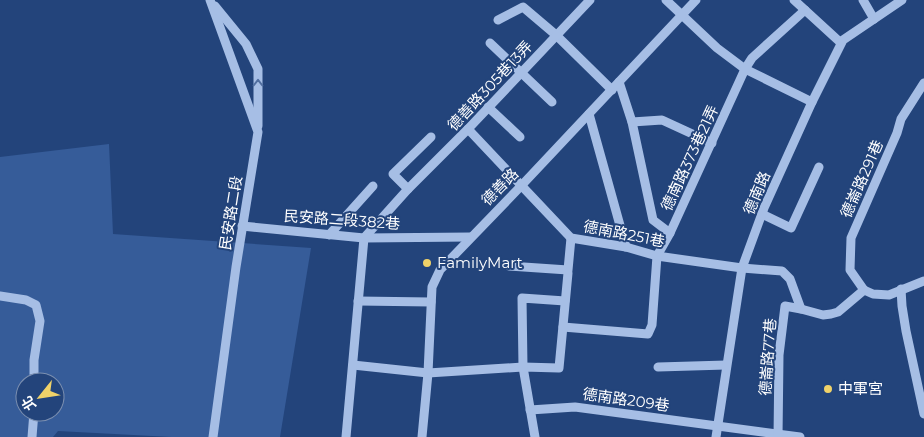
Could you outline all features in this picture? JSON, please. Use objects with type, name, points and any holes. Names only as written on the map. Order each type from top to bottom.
[{"type":"street","points":[[210,0],[246,44],[258,70],[258,132]]},
{"type":"street","name":"民安路二段","points":[[210,0],[258,132],[242,226],[214,437]]},
{"type":"street","name":"德善路305巷13弄","points":[[364,238],[408,189],[468,129],[590,0]]},
{"type":"street","points":[[666,0],[717,48],[745,69],[812,102]]},
{"type":"street","name":"德善路","points":[[422,437],[428,372],[432,287],[440,270],[696,0]]},
{"type":"street","points":[[794,0],[841,43]]},
{"type":"street","points":[[862,0],[874,19]]},
{"type":"street","name":"德南路","points":[[716,437],[742,268],[762,214],[812,102],[841,43],[902,0]]},
{"type":"street","points":[[498,20],[523,7],[612,90]]},
{"type":"street","name":"德南路373巷21弄","points":[[657,256],[670,233],[745,69],[752,58],[805,10]]},
{"type":"street","points":[[490,43],[552,102]]},
{"type":"street","points":[[619,82],[632,122],[653,220],[670,233]]},
{"type":"street","name":"德崙路291巷","points":[[864,290],[850,270],[851,238],[897,133],[901,119],[924,83]]},
{"type":"street","points":[[488,107],[520,137]]},
{"type":"street","points":[[589,114],[626,247]]},
{"type":"street","points":[[632,122],[662,120],[712,143]]},
{"type":"street","name":"德南路251巷","points":[[468,129],[572,238],[626,247],[657,256],[742,268],[782,271],[790,279],[802,308]]},
{"type":"street","points":[[408,189],[393,174],[431,137]]},
{"type":"street","points":[[762,214],[791,228],[819,167]]},
{"type":"street","points":[[330,235],[373,186]]},
{"type":"street","name":"民安路二段382巷","points":[[242,226],[364,238],[470,237]]},
{"type":"street","points":[[346,437],[364,238]]},
{"type":"street","points":[[509,266],[568,270],[572,238]]},
{"type":"street","points":[[563,327],[648,334],[652,325],[657,256]]},
{"type":"street","points":[[353,365],[428,372],[523,367],[559,368],[568,273]]},
{"type":"street","points":[[802,308],[823,315],[832,314],[838,312],[864,290],[873,294],[889,295],[924,281]]},
{"type":"street","points":[[901,289],[906,331],[924,414]]},
{"type":"street","points":[[0,296],[26,300],[36,306],[40,320],[34,372]]},
{"type":"street","points":[[535,437],[523,367],[522,298],[565,301]]},
{"type":"street","points":[[358,301],[431,302]]},
{"type":"street","name":"德崙路77巷","points":[[778,436],[779,355],[785,306],[802,308]]},
{"type":"street","points":[[658,367],[726,365]]},
{"type":"street","name":"德南路209巷","points":[[530,410],[576,407],[778,436],[800,437]]},
{"type":"street","points":[[32,437],[33,422]]},
{"type":"shaded area","points":[[109,144],[113,234],[311,248],[280,437],[171,437],[58,431],[53,437],[0,437],[0,157]]},
{"type":"place","name":"FamilyMart","points":[[427,263]]},
{"type":"place","name":"中軍宮","points":[[828,389]]}]
